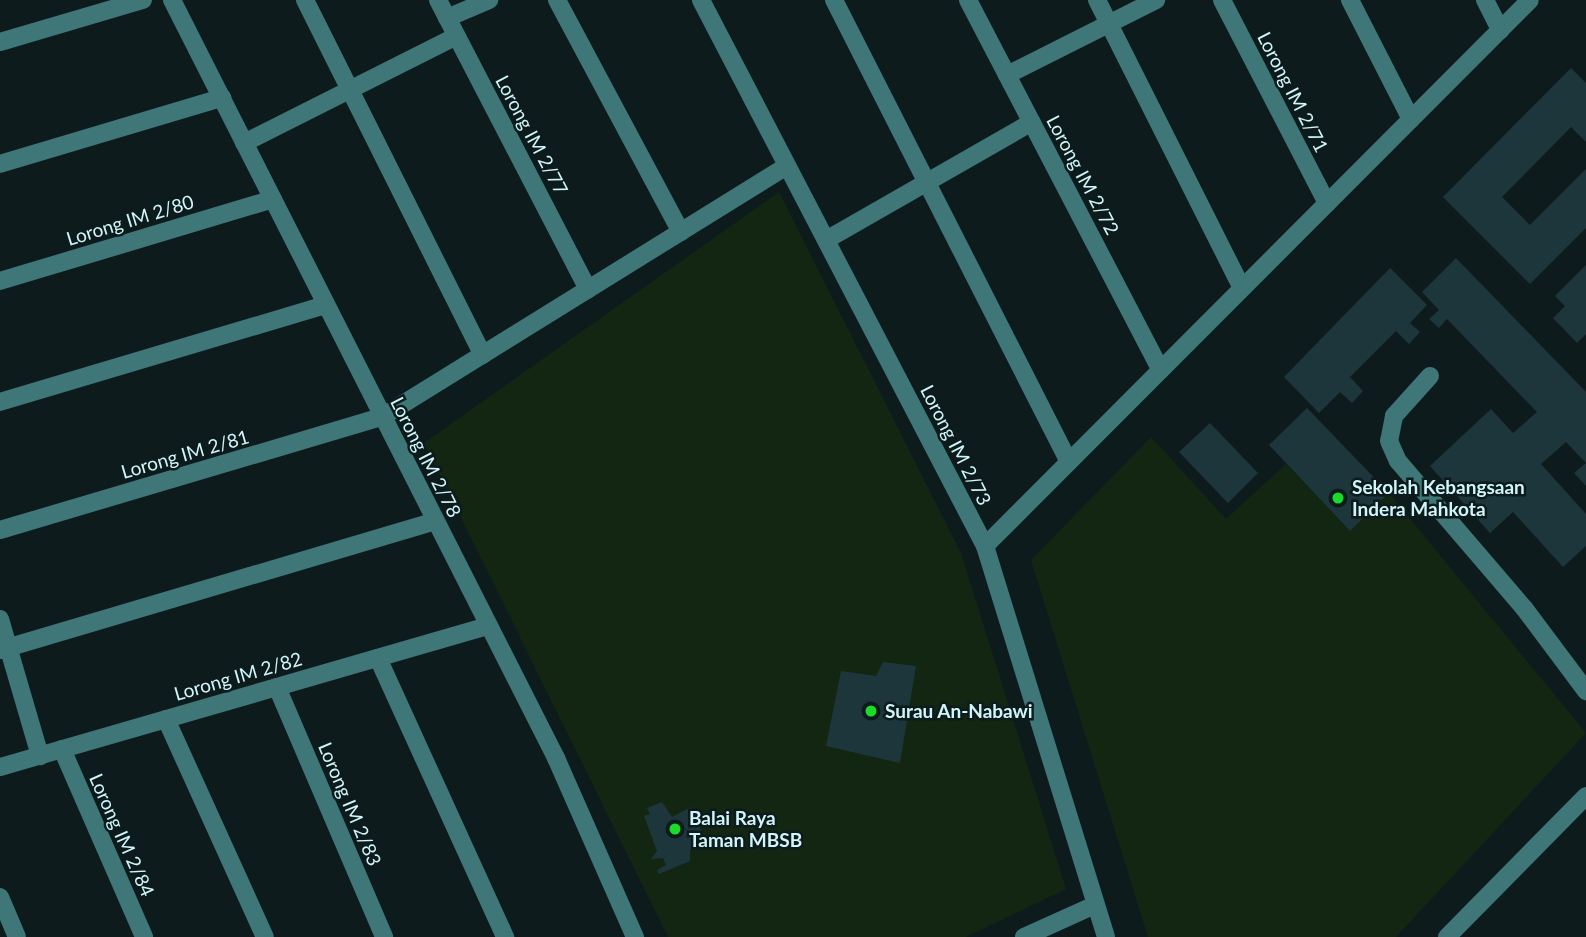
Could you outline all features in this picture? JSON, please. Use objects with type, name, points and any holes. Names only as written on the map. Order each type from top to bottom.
[{"type":"street","points":[[0,42],[142,0]]},
{"type":"street","name":"Lorong IM 2/78","points":[[172,0],[556,758],[628,935]]},
{"type":"street","points":[[305,0],[483,355]]},
{"type":"street","name":"Lorong IM 2/77","points":[[438,0],[588,289]]},
{"type":"street","points":[[447,18],[489,0]]},
{"type":"street","points":[[556,0],[681,232]]},
{"type":"street","name":"Lorong IM 2/73","points":[[701,0],[985,546],[1105,937]]},
{"type":"street","points":[[834,0],[1069,462]]},
{"type":"street","name":"Lorong IM 2/72","points":[[968,0],[1161,370]]},
{"type":"street","points":[[1097,0],[1242,288]]},
{"type":"street","points":[[1007,75],[1156,0]]},
{"type":"street","name":"Lorong IM 2/71","points":[[1222,0],[1327,203]]},
{"type":"street","points":[[1350,0],[1411,119]]},
{"type":"street","points":[[1485,0],[1500,30]]},
{"type":"street","points":[[985,546],[1530,0]]},
{"type":"street","points":[[244,143],[457,36]]},
{"type":"street","points":[[0,164],[222,99]]},
{"type":"street","points":[[825,240],[1032,122]]},
{"type":"street","name":"Lorong IM 2/81","points":[[0,530],[382,417],[787,166]]},
{"type":"street","name":"Lorong IM 2/80","points":[[0,281],[273,199]]},
{"type":"street","points":[[0,402],[326,305]]},
{"type":"street","points":[[1430,376],[1394,416],[1389,441],[1398,460],[1524,608],[1586,691]]},
{"type":"street","points":[[4,649],[435,521]]},
{"type":"street","points":[[0,619],[4,649],[40,756]]},
{"type":"street","name":"Lorong IM 2/82","points":[[0,767],[488,626]]},
{"type":"street","points":[[378,658],[505,937]]},
{"type":"street","name":"Lorong IM 2/83","points":[[277,687],[384,937]]},
{"type":"street","points":[[166,719],[265,937]]},
{"type":"street","name":"Lorong IM 2/84","points":[[62,749],[144,937]]},
{"type":"street","points":[[1447,937],[1586,796]]},
{"type":"street","points":[[0,897],[17,937]]},
{"type":"street","points":[[1024,937],[1055,930],[1095,905]]},
{"type":"green space","points":[[779,192],[961,553],[1066,889],[966,937],[668,937],[424,443]]},
{"type":"green space","name":"Sekolah Kebangsaan Indera Mahkota","points":[[1151,437],[1226,519],[1286,464],[1350,531],[1389,493],[1586,733],[1396,937],[1148,937],[1031,560]]},
{"type":"building","points":[[1571,68],[1586,83],[1586,142],[1571,127],[1502,197],[1530,225],[1586,169],[1586,228],[1530,284],[1443,197]]},
{"type":"building","points":[[1456,258],[1586,392],[1586,463],[1566,442],[1541,464],[1586,514],[1586,546],[1563,567],[1513,512],[1490,533],[1430,466],[1491,409],[1513,433],[1537,412],[1447,319],[1439,328],[1429,319],[1439,310],[1422,292]]},
{"type":"building","points":[[1586,265],[1586,334],[1577,343],[1553,318],[1565,306],[1555,296]]},
{"type":"building","points":[[1390,268],[1427,305],[1410,323],[1420,332],[1409,344],[1396,331],[1350,377],[1363,391],[1352,403],[1340,392],[1319,413],[1284,377]]},
{"type":"building","points":[[1307,408],[1389,493],[1350,531],[1269,445]]},
{"type":"building","points":[[1210,423],[1258,473],[1228,503],[1179,452]]},
{"type":"building","points":[[1586,463],[1586,486],[1574,473]]},
{"type":"building","name":"Surau An-Nabawi","points":[[883,662],[916,666],[900,763],[826,746],[841,671],[876,676]]},
{"type":"building","name":"Balai Raya Taman MBSB","points":[[662,802],[672,817],[691,807],[706,842],[690,850],[690,861],[659,874],[657,870],[666,865],[663,858],[651,859],[657,851],[644,816],[650,814],[647,808]]},
{"type":"place","name":"Sekolah Kebangsaan Indera Mahkota","points":[[1338,498]]},
{"type":"place","name":"Surau An-Nabawi","points":[[871,711]]},
{"type":"place","name":"Balai Raya Taman MBSB","points":[[675,829]]}]
